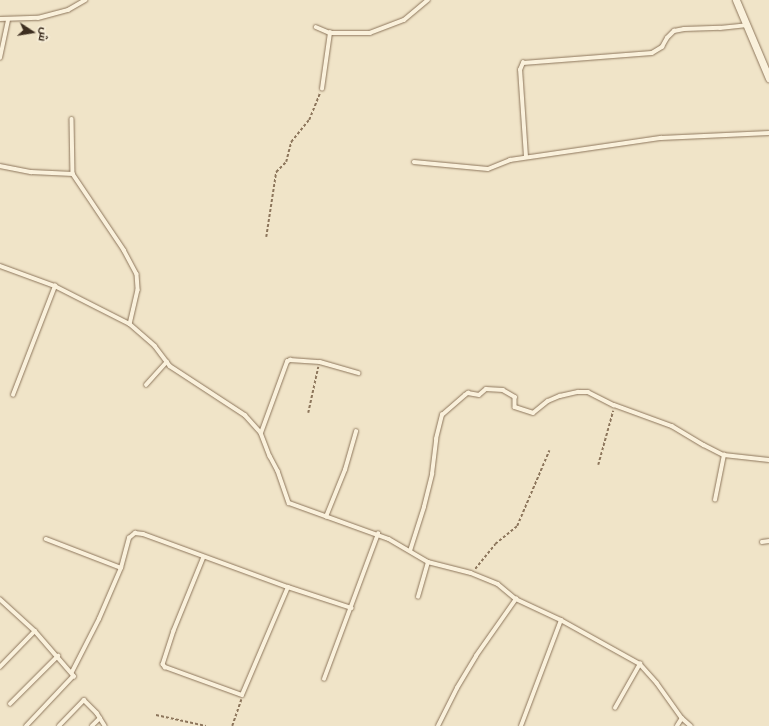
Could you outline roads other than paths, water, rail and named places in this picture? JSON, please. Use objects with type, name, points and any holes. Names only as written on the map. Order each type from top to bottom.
[{"type":"street","points":[[736,0],[769,78]]},
{"type":"lane","points":[[0,19],[32,19],[58,13],[77,6],[85,0]]},
{"type":"lane","points":[[316,28],[330,33],[360,34],[381,29],[404,20],[428,0]]},
{"type":"lane","points":[[0,58],[8,20]]},
{"type":"lane","points":[[526,158],[520,70],[523,63],[652,53],[662,47],[667,38],[674,31],[747,25]]},
{"type":"lane","points":[[322,89],[330,33]]},
{"type":"lane","points":[[72,119],[73,174],[124,250],[137,274],[138,290],[130,324]]},
{"type":"lane","points":[[414,162],[488,168],[510,160],[661,138],[769,133]]},
{"type":"lane","points":[[0,166],[32,172],[73,174]]},
{"type":"lane","points":[[0,266],[55,286],[130,324],[155,346],[167,362],[182,375],[245,415],[261,433],[280,476],[287,501],[293,506],[378,534],[428,562],[471,573],[498,584],[516,599],[561,620],[640,664],[657,683],[682,718],[691,726]]},
{"type":"lane","points":[[13,395],[55,286]]},
{"type":"lane","points":[[261,433],[287,362],[295,360],[320,362],[358,373]]},
{"type":"lane","points":[[146,385],[167,362]]},
{"type":"lane","points":[[410,551],[430,481],[438,425],[442,414],[468,393],[479,395],[486,389],[497,388],[514,397],[515,407],[531,413],[535,412],[548,401],[560,396],[578,392],[591,393],[614,405],[672,426],[704,446],[724,455],[769,460]]},
{"type":"lane","points":[[326,517],[345,470],[356,432]]},
{"type":"lane","points":[[715,500],[724,455]]},
{"type":"lane","points":[[72,672],[99,619],[121,568],[129,538],[135,533],[142,534],[288,587],[352,608]]},
{"type":"lane","points":[[324,679],[352,608],[378,534]]},
{"type":"lane","points":[[46,538],[121,568]]},
{"type":"lane","points":[[762,542],[769,541]]},
{"type":"lane","points":[[204,557],[174,631],[163,664],[165,667],[242,695],[288,587]]},
{"type":"lane","points":[[418,597],[428,562]]},
{"type":"lane","points":[[0,599],[35,631],[72,672],[74,678],[27,726]]},
{"type":"lane","points":[[438,726],[457,688],[476,656],[516,599]]},
{"type":"lane","points":[[521,726],[561,620]]},
{"type":"lane","points":[[0,667],[35,631]]},
{"type":"lane","points":[[10,704],[58,656]]},
{"type":"lane","points":[[615,708],[640,664]]},
{"type":"lane","points":[[59,726],[84,700],[105,726]]},
{"type":"lane","points":[[92,726],[100,718]]},
{"type":"lane","points":[[677,726],[682,718]]}]
